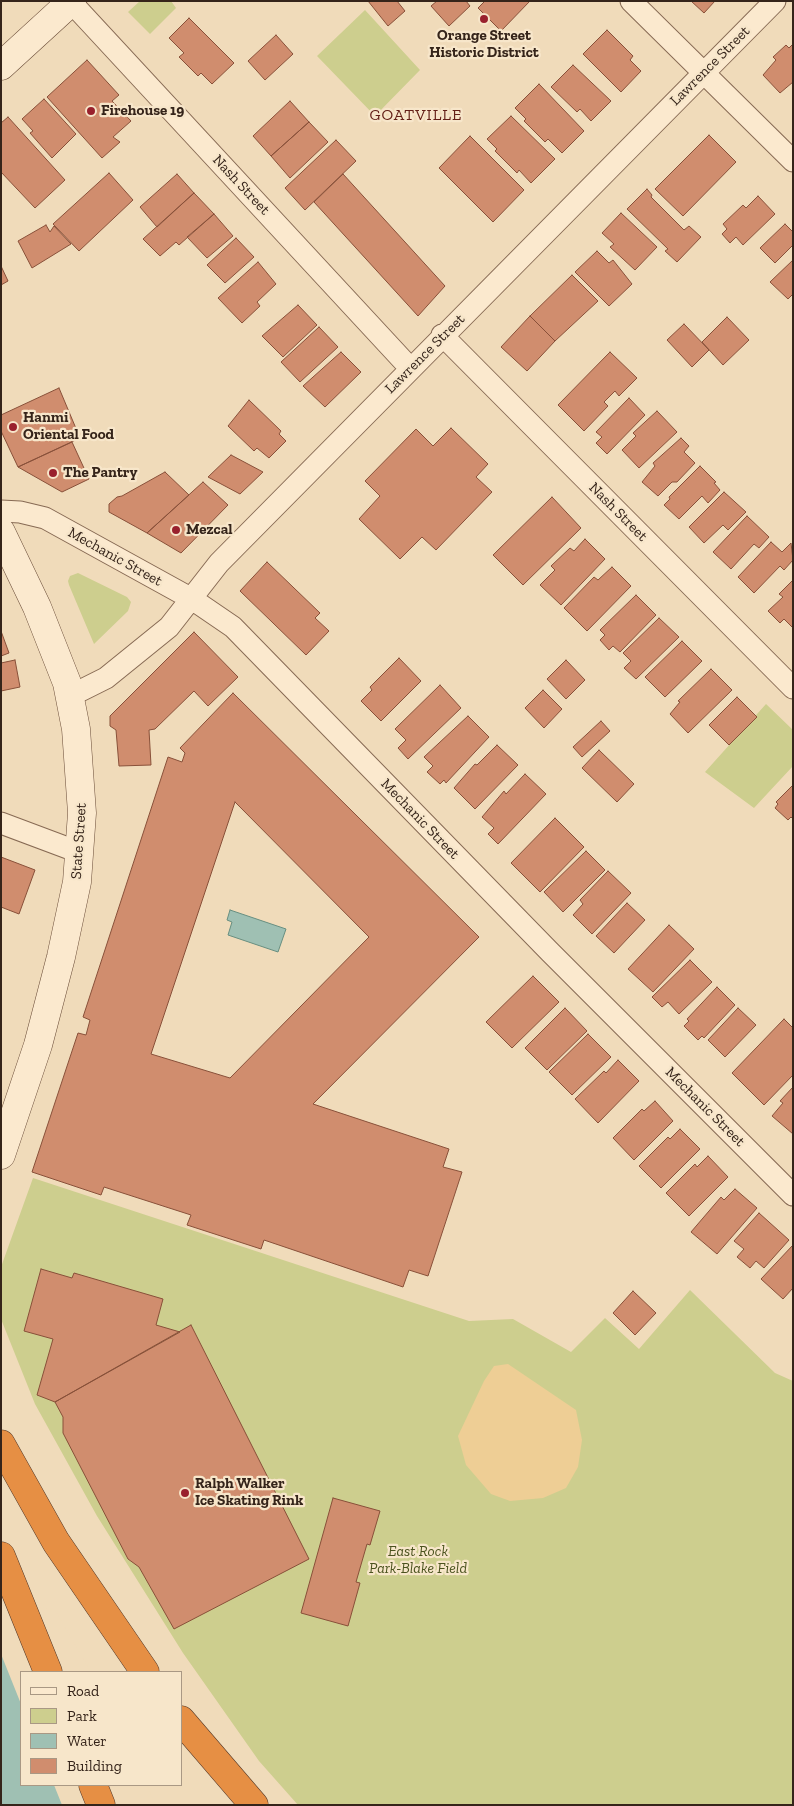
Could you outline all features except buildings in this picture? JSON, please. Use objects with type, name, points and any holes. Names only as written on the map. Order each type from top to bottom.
[{"type":"highway","points":[[1,1444],[56,1542],[144,1671]]},
{"type":"highway","points":[[1,1556],[48,1671]]},
{"type":"highway","points":[[182,1721],[250,1800]]},
{"type":"highway","points":[[93,1786],[101,1805]]},
{"type":"main road","points":[[1,66],[72,2]]},
{"type":"main road","name":"State Street","points":[[1,532],[56,653],[70,696],[81,774],[82,813],[81,853],[71,914],[48,1011],[1,1155]]},
{"type":"street","points":[[631,1],[793,161]]},
{"type":"street","name":"Lawrence Street","points":[[70,696],[93,686],[118,669],[168,627],[219,563],[442,335],[775,1]]},
{"type":"street","name":"Nash Street","points":[[72,2],[410,368]]},
{"type":"street","name":"Nash Street","points":[[442,335],[793,688]]},
{"type":"street","name":"Mechanic Street","points":[[1,512],[20,512],[45,518],[192,599],[233,628],[538,940],[793,1195]]},
{"type":"street","points":[[1,823],[81,853]]},
{"type":"green space","points":[[140,1],[171,1],[176,8],[150,34],[128,12]]},
{"type":"green space","points":[[365,10],[420,70],[375,116],[317,56]]},
{"type":"green space","points":[[78,573],[127,597],[131,602],[128,611],[94,644],[68,581],[70,576]]},
{"type":"green space","points":[[766,704],[793,730],[793,766],[754,808],[705,772]]},
{"type":"green space","name":"East Rock Park-Blake Field","points":[[33,1178],[469,1321],[513,1319],[571,1352],[605,1318],[639,1349],[690,1290],[775,1373],[793,1381],[793,1805],[298,1805],[259,1761],[183,1653],[97,1516],[35,1404],[1,1319],[1,1267]]},
{"type":"sand","points":[[508,1364],[576,1410],[582,1440],[578,1467],[566,1488],[543,1498],[510,1501],[491,1494],[466,1465],[458,1436],[484,1381],[494,1366]]},
{"type":"water","points":[[230,910],[286,929],[278,952],[228,935],[232,922],[227,920]]},
{"type":"water","points":[[1,1601],[21,1671],[20,1786],[144,1786],[152,1805],[1,1805]]},
{"type":"pier","points":[[1,1599],[55,1610],[90,1671],[20,1671],[20,1702],[1,1654]]},
{"type":"pier","points":[[54,1786],[147,1786],[155,1805],[62,1805]]},
{"type":"place","name":"Orange Street Historic District","points":[[484,19]]},
{"type":"place","name":"Firehouse 19","points":[[91,111]]},
{"type":"place","name":"Hanmi Oriental Food","points":[[13,427]]},
{"type":"place","name":"The Pantry","points":[[53,473]]},
{"type":"place","name":"Mezcal","points":[[176,530]]},
{"type":"place","name":"Ralph Walker Ice Skating Rink","points":[[185,1493]]},
{"type":"district","name":"GOATVILLE","points":[[416,115]]}]
